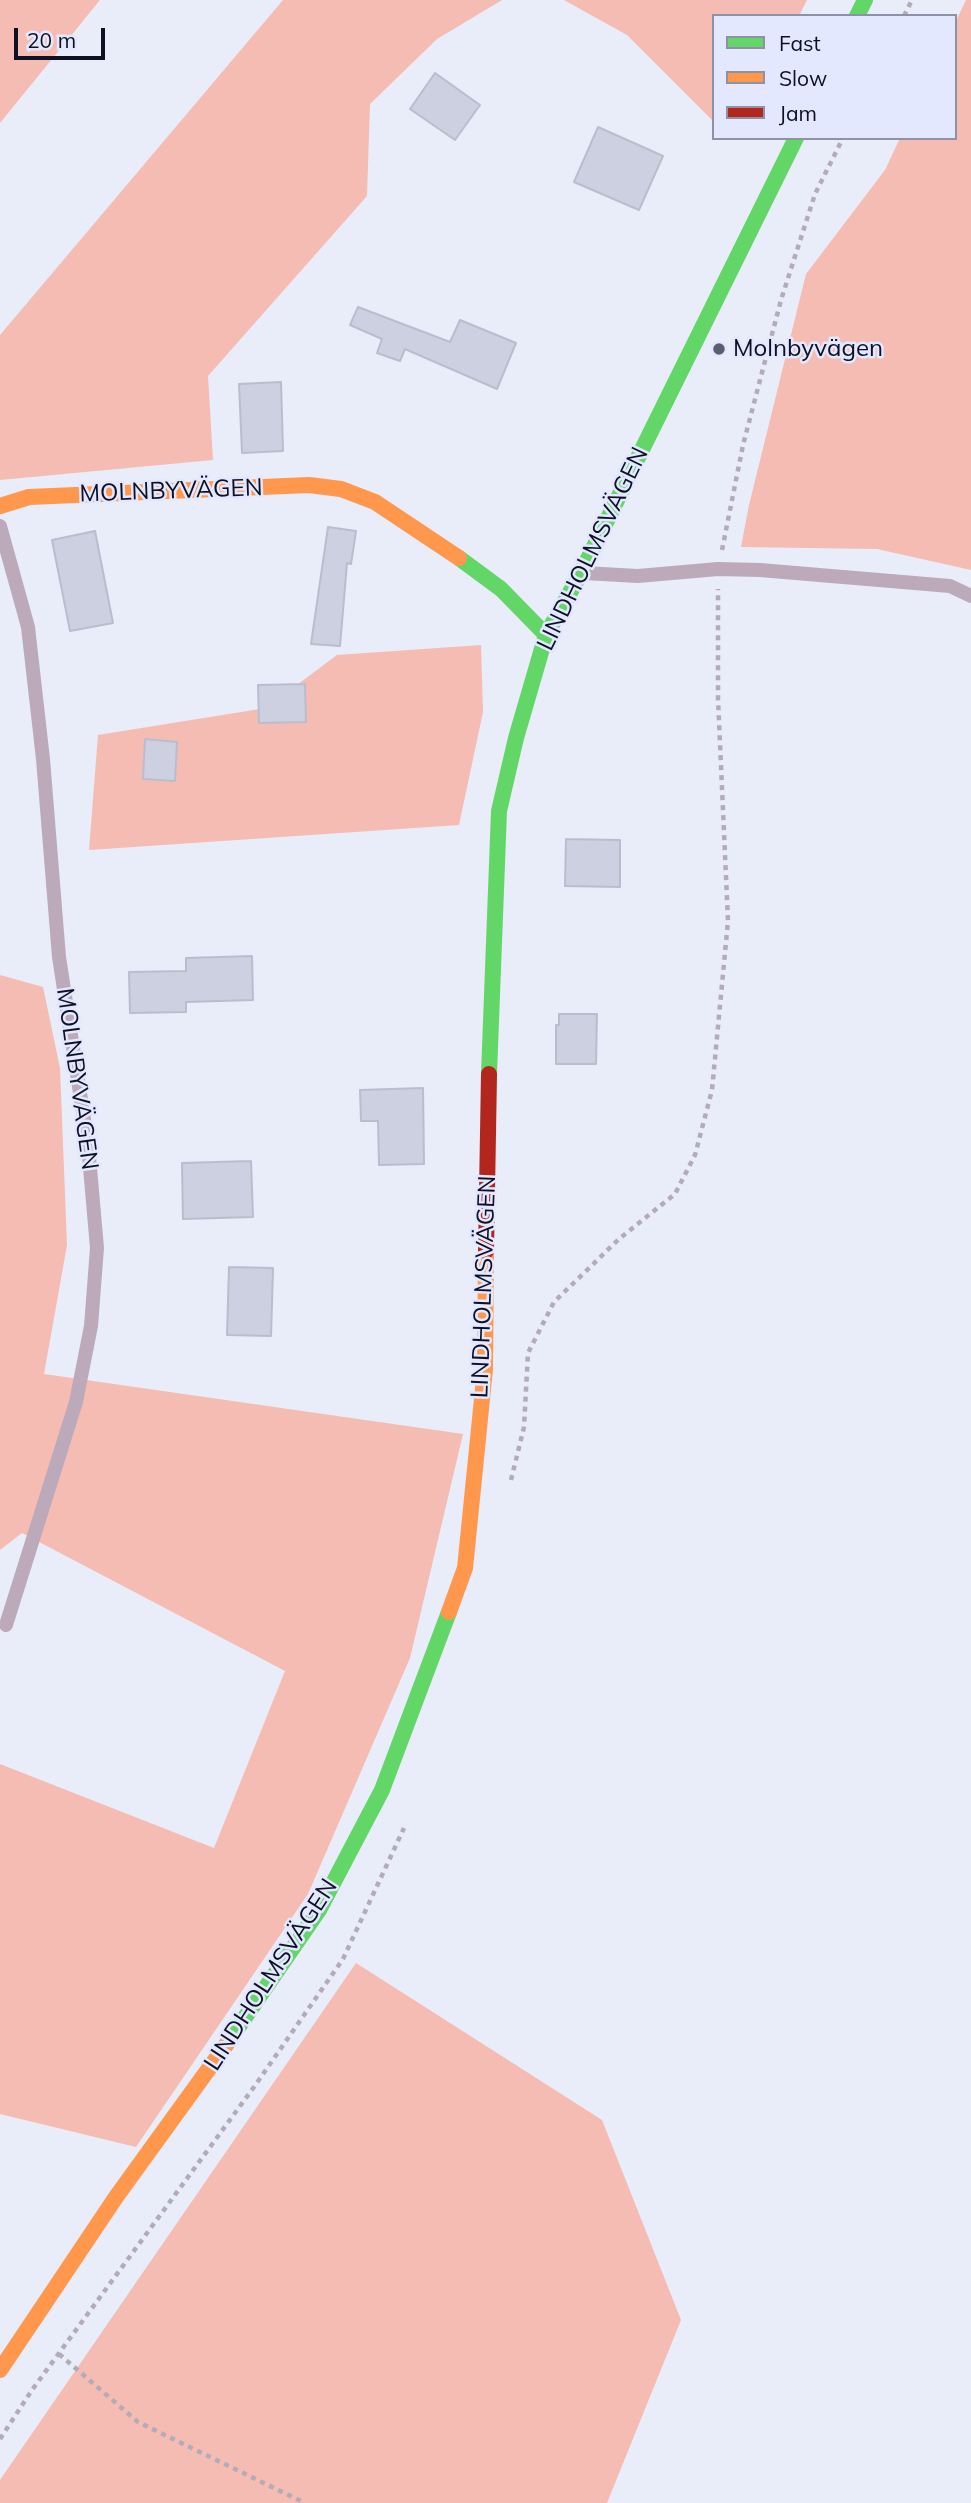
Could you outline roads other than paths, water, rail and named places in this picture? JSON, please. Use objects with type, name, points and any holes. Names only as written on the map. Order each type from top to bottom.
[{"type":"main road","name":"LINDHOLMSVÄGEN","points":[[0,2370],[116,2197],[210,2069],[319,1910],[382,1790],[465,1568],[485,1369],[489,1042],[499,811],[516,738],[546,635],[581,573],[795,140]]},
{"type":"main road","name":"MOLNBYVÄGEN","points":[[0,506],[29,497],[309,485],[341,489],[375,502],[437,542],[501,589],[546,635]]},
{"type":"lane","name":"MOLNBYVÄGEN","points":[[0,527],[28,627],[43,758],[59,957],[88,1144],[97,1248],[91,1326],[76,1402],[6,1625]]},
{"type":"lane","points":[[581,573],[638,576],[718,569],[760,570],[950,586],[971,597]]},
{"type":"place","name":"Molnbyvägen","points":[[719,349]]}]
